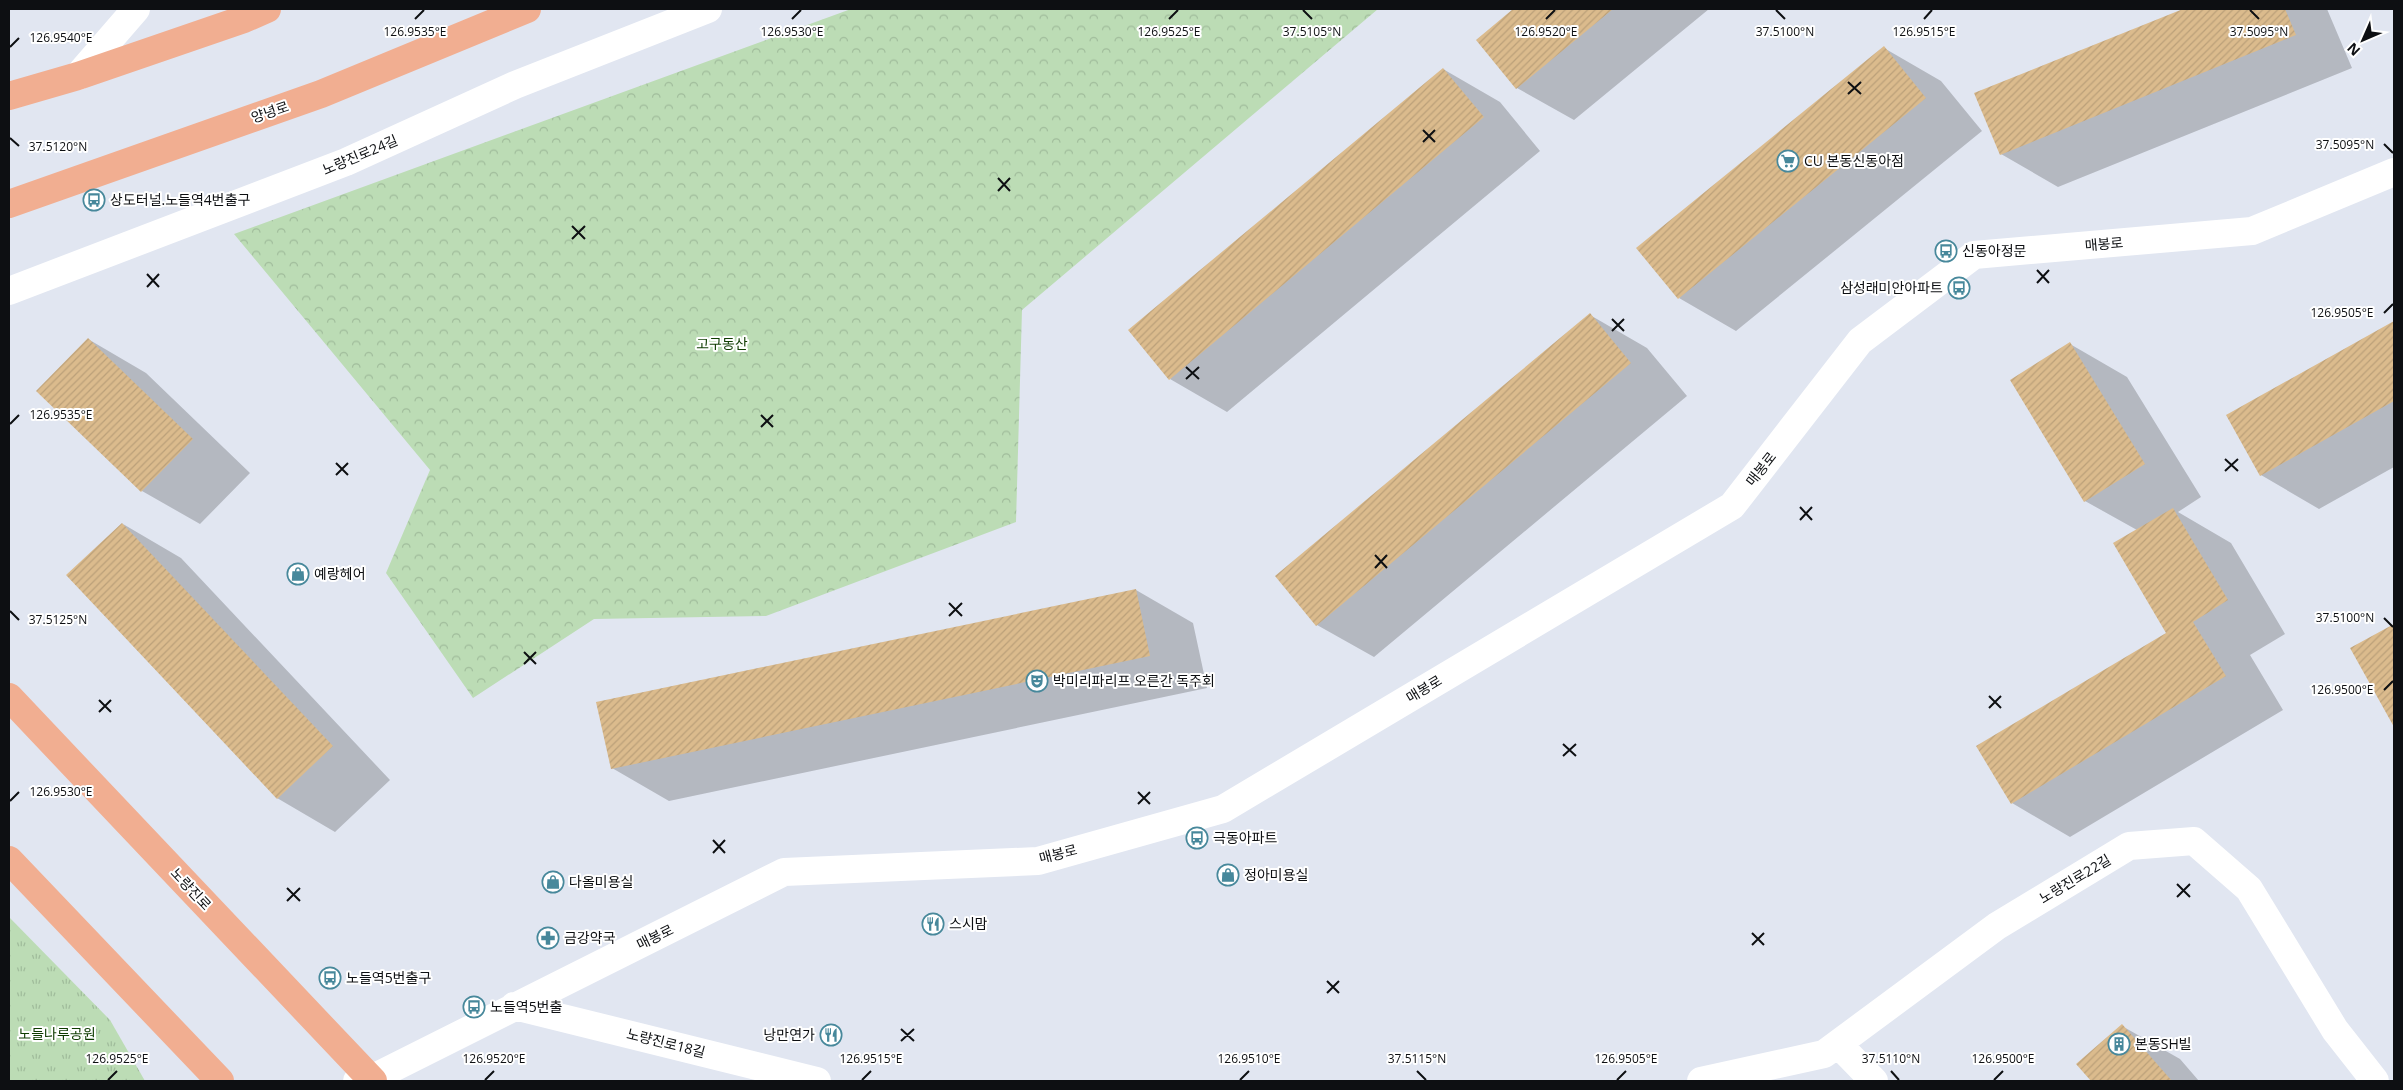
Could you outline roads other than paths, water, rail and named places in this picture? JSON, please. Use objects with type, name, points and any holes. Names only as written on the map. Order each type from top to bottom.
[{"type":"main road","points":[[9,96],[78,76],[244,19],[266,9]]},
{"type":"main road","name":"양녕로","points":[[9,204],[321,94],[527,9]]},
{"type":"main road","name":"노량진로","points":[[9,697],[367,1080]]},
{"type":"main road","points":[[9,860],[220,1081]]},
{"type":"street","points":[[78,76],[136,9]]},
{"type":"street","name":"노량진로24길","points":[[9,291],[346,162],[515,85],[708,9]]},
{"type":"street","name":"매봉로","points":[[367,1080],[784,872],[1038,861],[1223,809],[1732,506],[1860,341],[1974,255],[2252,231],[2394,172]]},
{"type":"street","name":"노량진로22길","points":[[1701,1081],[1824,1054],[1839,1045],[1997,926],[2129,846],[2194,841],[2249,890],[2335,1030],[2375,1081]]},
{"type":"street","name":"노량진로18길","points":[[514,1006],[817,1081]]},
{"type":"street","points":[[1839,1045],[1874,1081]]},
{"type":"place","name":"CU 본동신동아점","points":[[1788,161]]},
{"type":"place","name":"상도터널.노들역4번출구","points":[[94,200]]},
{"type":"place","name":"신동아정문","points":[[1946,251]]},
{"type":"place","name":"삼성래미안아파트","points":[[1959,288]]},
{"type":"place","name":"예랑헤어","points":[[298,574]]},
{"type":"place","name":"박미리파리프 오른간 독주회","points":[[1037,681]]},
{"type":"place","name":"극동아파트","points":[[1197,838]]},
{"type":"place","name":"정아미용실","points":[[1228,875]]},
{"type":"place","name":"다올미용실","points":[[553,882]]},
{"type":"place","name":"스시맘","points":[[933,924]]},
{"type":"place","name":"금강약국","points":[[548,938]]},
{"type":"place","name":"노들역5번출구","points":[[330,978]]},
{"type":"place","name":"노들역5번출","points":[[474,1007]]},
{"type":"place","name":"낭만연가","points":[[831,1035]]},
{"type":"place","name":"본동SH빌","points":[[2119,1044]]},
{"type":"park label","name":"고구동산","points":[[722,344]]},
{"type":"park label","name":"노들나루공원","points":[[57,1034]]}]
